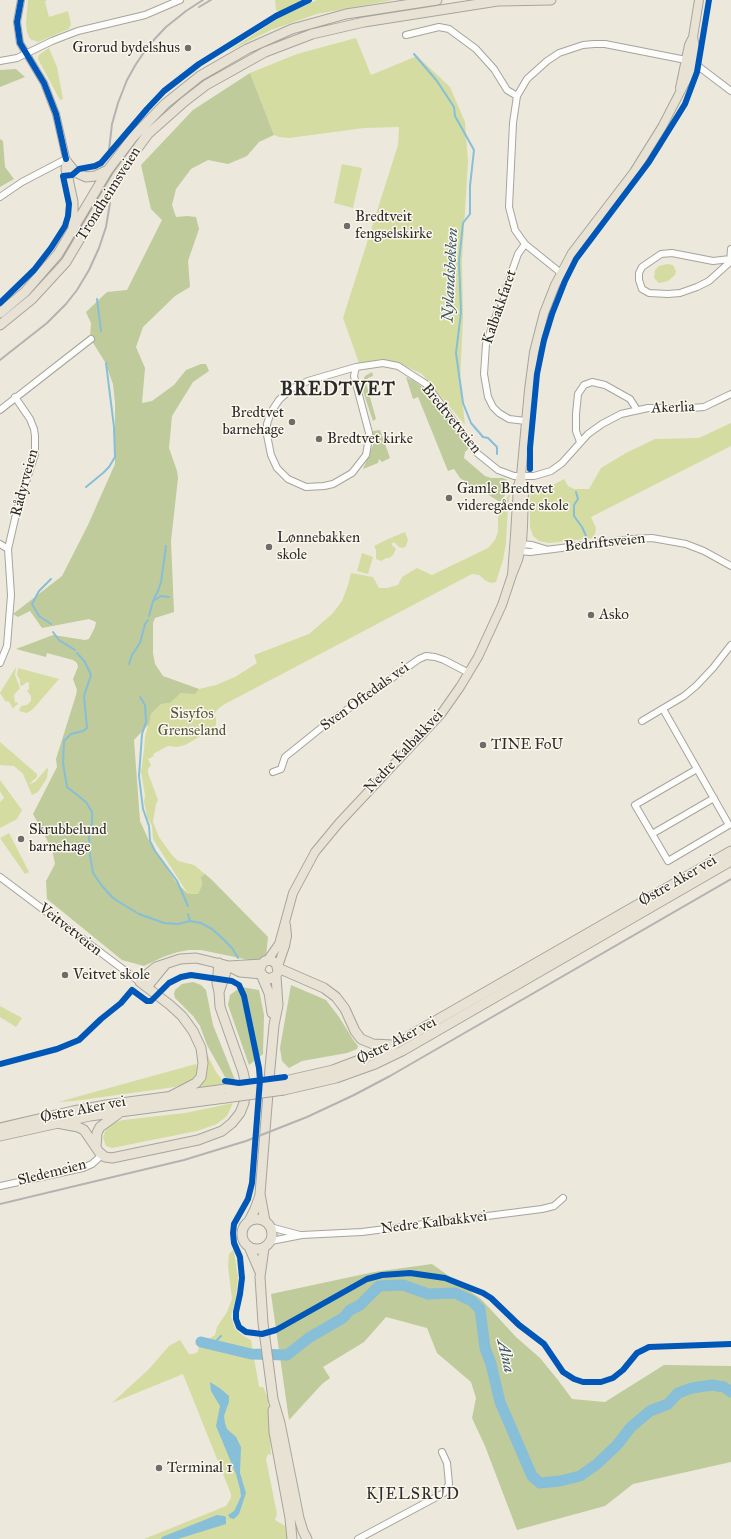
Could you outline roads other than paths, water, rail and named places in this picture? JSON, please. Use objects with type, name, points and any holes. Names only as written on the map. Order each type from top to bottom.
[{"type":"highway","name":"Trondheimsveien","points":[[0,313],[25,292],[58,254],[108,170],[133,137],[177,94],[215,66],[246,49],[292,29],[326,19],[437,0]]},
{"type":"highway","name":"Trondheimsveien","points":[[0,325],[32,299],[66,262],[117,176],[140,144],[167,117],[206,85],[258,56],[312,34],[364,22],[502,0],[551,0]]},
{"type":"highway","points":[[67,161],[76,172],[86,177],[96,176],[108,170]]},
{"type":"highway","points":[[67,161],[66,169],[74,212],[72,232]]},
{"type":"highway","name":"Østre Aker vei","points":[[284,1086],[340,1068],[370,1057],[396,1045],[731,851]]},
{"type":"highway","name":"Østre Aker vei","points":[[0,1136],[57,1123],[122,1111],[336,1078],[375,1064],[394,1055],[731,861]]},
{"type":"highway","points":[[171,1096],[196,1083],[201,1077],[203,1063],[201,1048],[193,1031],[182,1016],[170,1004],[143,985],[167,963],[180,959],[192,958],[225,965],[240,972],[262,975],[269,979],[277,970]]},
{"type":"highway","points":[[225,965],[274,961],[277,970]]},
{"type":"highway","points":[[262,975],[260,969],[264,962]]},
{"type":"highway","points":[[57,1123],[78,1127],[84,1130],[102,1155],[108,1158],[116,1158],[198,1140],[222,1130],[236,1119],[244,1103],[245,1082],[241,1066],[222,1014],[217,983],[225,965]]},
{"type":"highway","points":[[277,970],[324,988],[336,997],[345,1009],[356,1034],[361,1039],[373,1044],[396,1045]]},
{"type":"highway","name":"Nedre Kalbakkvei","points":[[249,1221],[260,1194],[274,1025],[278,1005],[277,970]]},
{"type":"highway","name":"Nedre Kalbakkvei","points":[[262,975],[272,1004],[274,1025]]},
{"type":"highway","name":"Østre Aker vei","points":[[0,1128],[81,1109],[171,1096],[225,1094]]},
{"type":"highway","points":[[96,1147],[97,1133],[100,1127],[110,1118],[122,1111]]},
{"type":"highway","name":"Nedre Kalbakkvei","points":[[260,1194],[267,1224]]},
{"type":"highway","points":[[260,1272],[250,1249],[244,1244],[241,1237],[242,1230],[249,1221],[257,1219],[267,1224],[272,1234],[260,1272],[263,1322],[273,1399],[274,1432],[290,1518],[292,1539]]},
{"type":"highway","points":[[250,1249],[258,1250],[268,1244]]},
{"type":"highway","points":[[273,1399],[280,1423],[299,1518],[303,1531],[308,1539]]},
{"type":"main road","name":"Nedre Kalbakkvei","points":[[264,962],[277,947],[286,922],[293,893],[315,852],[339,823],[441,714],[469,673],[490,632],[502,605],[516,565],[524,492],[521,476],[532,365],[537,339],[546,307],[561,273],[579,244],[651,147],[665,123],[680,91],[688,79],[689,61],[694,47],[693,37],[699,0]]},
{"type":"main road","name":"Nedre Kalbakkvei","points":[[277,970],[286,940],[286,922]]},
{"type":"street","points":[[0,197],[22,182],[67,161],[56,114],[44,83],[20,43],[18,14],[21,0]]},
{"type":"street","points":[[0,61],[17,58],[52,41],[78,31],[145,15],[180,0]]},
{"type":"street","points":[[406,35],[439,27],[449,29],[482,54],[494,69],[507,90],[517,96]]},
{"type":"street","points":[[561,273],[525,244],[515,230],[509,207],[513,123],[517,96],[527,79],[547,61],[559,53],[583,45],[605,44],[689,61],[731,91]]},
{"type":"street","name":"Kalbakkfaret","points":[[525,244],[518,254],[486,344],[484,374],[488,397],[492,407],[498,413],[509,419],[526,421]]},
{"type":"street","points":[[730,262],[713,261],[672,253],[661,254],[640,269],[638,277],[639,284],[645,291],[651,294],[684,292],[709,281],[730,262],[731,249]]},
{"type":"street","points":[[0,410],[91,339]]},
{"type":"street","name":"Bredtvetveien","points":[[356,367],[354,376],[369,433],[366,455],[352,473],[333,484],[306,487],[288,479],[278,468],[271,455],[267,435],[267,424],[271,412],[279,400],[291,389],[308,381],[356,367],[383,363],[398,366],[426,384],[477,453],[498,470],[510,475],[521,476]]},
{"type":"street","name":"Akerlia","points":[[580,442],[577,436],[576,426],[578,397],[580,390],[586,383],[599,382],[625,395],[633,402],[637,410]]},
{"type":"street","name":"Akerlia","points":[[521,476],[540,475],[551,471],[562,463],[580,442],[595,429],[621,414],[648,408],[697,408],[710,405],[731,394]]},
{"type":"street","name":"Rådyrveien","points":[[0,664],[7,646],[11,595],[8,549],[17,510],[35,454],[34,429],[30,419],[15,397]]},
{"type":"street","name":"Bedriftsveien","points":[[519,547],[530,552],[639,538],[652,538],[686,544],[714,556],[731,566]]},
{"type":"street","points":[[0,544],[8,549]]},
{"type":"street","points":[[642,721],[684,696],[706,676],[731,645]]},
{"type":"street","name":"Sven Oftedals vei","points":[[273,772],[281,768],[285,757],[321,728],[419,659],[426,656],[435,657],[469,673]]},
{"type":"street","points":[[664,709],[729,825],[668,861],[635,805],[697,769]]},
{"type":"street","points":[[652,834],[714,798]]},
{"type":"street","name":"Veitvetveien","points":[[0,877],[143,985]]},
{"type":"street","name":"Sledemeien","points":[[0,1186],[83,1168],[92,1164],[102,1155]]},
{"type":"street","name":"Nedre Kalbakkvei","points":[[268,1244],[302,1235],[356,1233],[535,1210],[554,1206],[563,1198]]},
{"type":"street","name":"Nedre Kalbakkvei","points":[[267,1224],[302,1235]]},
{"type":"street","points":[[358,1539],[444,1493],[449,1484],[447,1463],[442,1452]]},
{"type":"water","points":[[210,1382],[229,1396],[229,1402],[224,1416],[225,1423],[227,1429],[236,1437],[241,1447],[240,1473],[246,1493],[239,1514],[234,1519],[230,1518],[228,1515],[234,1511],[238,1503],[241,1496],[240,1489],[236,1474],[216,1426],[220,1406],[211,1391]]},
{"type":"water","points":[[217,1515],[226,1517],[226,1524],[178,1539],[161,1539],[162,1537]]},
{"type":"waterway","name":"Nylandsbekken","points":[[414,54],[437,81],[454,107],[455,116],[474,150],[470,186],[470,214],[463,223],[459,261],[461,312],[456,353],[463,403],[471,423],[483,437],[488,438],[497,447],[497,454]]},
{"type":"waterway","points":[[97,299],[101,331]]},
{"type":"waterway","points":[[86,487],[109,467],[115,457],[114,427],[106,363]]},
{"type":"waterway","name":"Nylandsbekken","points":[[576,492],[578,499],[574,505],[574,516],[582,527],[587,538]]},
{"type":"waterway","points":[[153,601],[161,582],[166,546]]},
{"type":"waterway","points":[[51,579],[39,591],[32,604],[39,616],[51,624]]},
{"type":"waterway","points":[[149,616],[153,601],[161,596],[169,597]]},
{"type":"waterway","points":[[129,664],[132,655],[140,643],[145,624],[148,620]]},
{"type":"waterway","points":[[53,632],[59,640],[75,650]]},
{"type":"waterway","points":[[77,653],[85,662],[91,675],[84,696],[87,728],[83,731],[71,734],[64,741],[63,763],[67,787],[86,802],[92,812],[89,837],[93,873],[113,898],[139,914],[164,923],[178,924],[190,921],[201,923],[212,929],[222,938],[232,948],[238,958]]},
{"type":"waterway","points":[[140,697],[145,705],[146,722],[142,734],[139,776],[143,809],[149,826],[150,841],[155,851],[177,881],[188,906]]},
{"type":"waterway","points":[[188,914],[190,921]]},
{"type":"waterway","name":"Alna","points":[[201,1342],[251,1354],[287,1355],[310,1337],[343,1318],[350,1310],[360,1305],[379,1286],[403,1285],[428,1294],[455,1293],[472,1301],[480,1309],[485,1348],[491,1364],[500,1402],[532,1476],[540,1483],[560,1481],[580,1476],[597,1464],[617,1445],[631,1427],[650,1411],[668,1404],[678,1393],[692,1388],[712,1385],[724,1387],[731,1392]]},
{"type":"waterway","points":[[210,1344],[215,1342],[221,1336]]},
{"type":"railway","points":[[109,150],[112,124],[118,103],[127,80],[136,64],[149,45],[166,27],[203,0]]},
{"type":"railway","points":[[199,7],[211,0]]},
{"type":"railway","points":[[0,360],[47,323],[66,304],[77,290],[89,270],[99,248],[106,227],[110,203]]},
{"type":"railway","points":[[0,1204],[184,1160],[246,1141],[307,1117],[390,1076],[731,879]]},
{"type":"place","name":"Grorud bydelshus","points":[[188,48]]},
{"type":"place","name":"Bredtveit fengselskirke","points":[[347,226]]},
{"type":"place","name":"Bredtvet barnehage","points":[[292,422]]},
{"type":"place","name":"Bredtvet kirke","points":[[319,439]]},
{"type":"place","name":"Gamle Bredtvet videregående skole","points":[[449,498]]},
{"type":"place","name":"Lønnebakken skole","points":[[269,547]]},
{"type":"place","name":"Asko","points":[[591,615]]},
{"type":"place","name":"TINE FoU","points":[[483,745]]},
{"type":"place","name":"Skrubbelund barnehage","points":[[21,839]]},
{"type":"place","name":"Veitvet skole","points":[[65,975]]},
{"type":"place","name":"Terminal 1","points":[[159,1468]]},
{"type":"district","name":"BREDTVET","points":[[338,390]]},
{"type":"district","name":"KJELSRUD","points":[[413,1495]]},
{"type":"park label","name":"Sisyfos Grenseland","points":[[192,722]]}]
